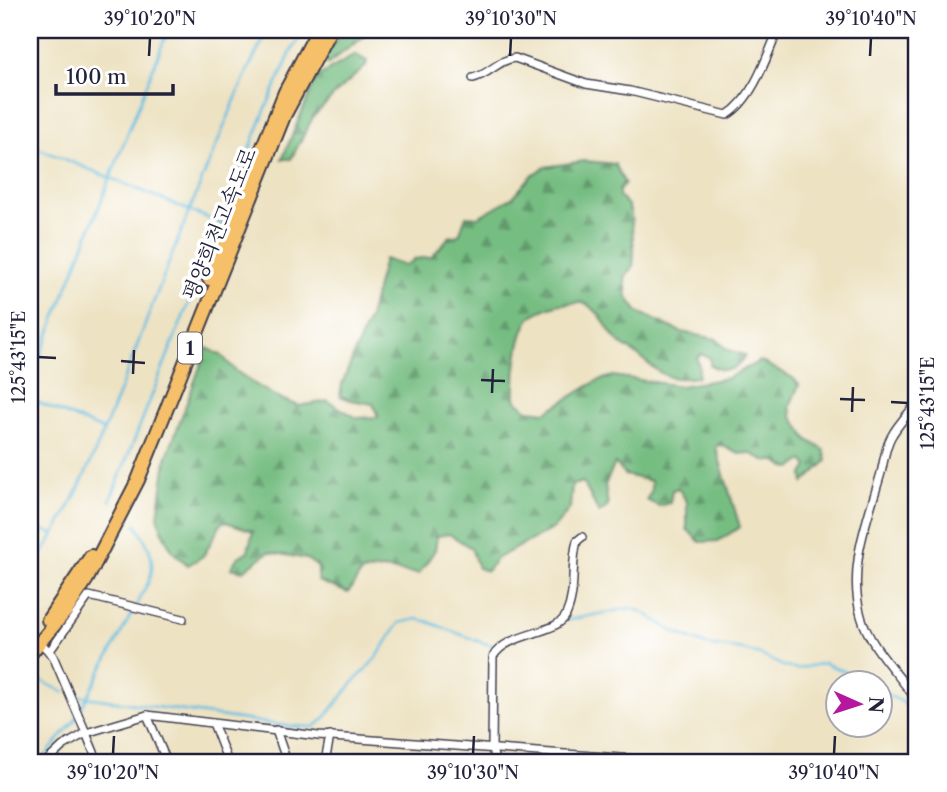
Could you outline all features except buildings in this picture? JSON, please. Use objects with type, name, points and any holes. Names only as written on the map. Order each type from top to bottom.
[{"type":"highway","name":"평양희천고속도로","points":[[40,645],[55,612],[96,548],[129,482],[285,92],[318,30]]},
{"type":"highway","name":"평양희천고속도로","points":[[30,654],[68,610],[138,480],[284,116],[330,30]]},
{"type":"street","points":[[472,78],[479,77],[508,58],[515,58],[579,82],[630,91],[727,115],[741,102],[759,74],[778,30]]},
{"type":"street","points":[[917,403],[887,444],[881,474],[862,534],[858,580],[861,616],[868,634],[917,701]]},
{"type":"street","points":[[495,762],[492,748],[493,657],[496,650],[529,633],[560,625],[566,618],[574,594],[574,551],[577,541],[582,537]]},
{"type":"street","points":[[98,762],[68,694],[40,645],[89,596],[183,618]]},
{"type":"street","points":[[46,762],[63,746],[86,733],[147,715],[330,736],[677,762]]},
{"type":"street","points":[[147,715],[167,762]]},
{"type":"street","points":[[212,723],[228,762]]},
{"type":"street","points":[[276,730],[287,762]]},
{"type":"street","points":[[326,762],[330,736]]},
{"type":"green space","points":[[342,30],[372,30],[328,64],[322,64]]},
{"type":"green space","points":[[355,55],[367,61],[366,66],[313,117],[291,159],[282,159],[317,77]]},
{"type":"green space","points":[[585,161],[615,164],[625,184],[619,190],[619,197],[628,205],[631,214],[634,252],[633,266],[625,277],[627,297],[638,312],[681,332],[716,339],[728,350],[745,355],[738,365],[726,370],[710,365],[710,358],[701,354],[697,358],[698,377],[666,376],[621,344],[589,306],[578,302],[559,305],[535,314],[527,323],[518,356],[515,399],[528,410],[546,412],[597,381],[613,376],[680,386],[728,378],[760,361],[793,378],[799,385],[790,406],[792,417],[808,440],[824,450],[827,461],[804,483],[803,474],[808,466],[803,460],[792,468],[785,467],[776,461],[767,461],[749,453],[739,454],[719,444],[716,448],[740,527],[718,541],[700,542],[687,529],[687,502],[678,488],[672,490],[670,503],[659,506],[646,500],[651,492],[651,481],[625,475],[615,463],[605,485],[608,506],[599,513],[583,482],[572,485],[570,508],[554,528],[497,558],[487,571],[478,568],[471,548],[449,534],[437,536],[435,550],[419,574],[382,569],[362,572],[348,593],[318,581],[318,567],[307,559],[269,552],[243,571],[231,568],[237,558],[248,551],[253,531],[223,521],[203,556],[188,565],[174,553],[164,536],[158,517],[166,459],[207,348],[221,355],[236,371],[278,398],[299,406],[328,401],[357,418],[378,417],[373,404],[340,396],[342,384],[369,318],[384,259],[405,266],[415,259],[432,257],[449,237],[459,235],[466,216],[478,217],[513,197],[532,175],[545,167]]},
{"type":"waterway","points":[[30,383],[168,30]]},
{"type":"waterway","points":[[30,572],[64,517],[92,459],[208,165],[248,70],[269,30]]},
{"type":"waterway","points":[[110,501],[266,108],[304,30]]},
{"type":"waterway","points":[[30,145],[220,223]]},
{"type":"waterway","points":[[30,399],[103,430]]},
{"type":"waterway","points":[[30,525],[53,534]]},
{"type":"waterway","points":[[40,762],[75,720],[149,581],[152,559],[136,525]]},
{"type":"waterway","points":[[563,621],[630,608],[643,612],[674,632],[706,645],[744,650],[785,667],[797,669],[824,663],[842,670]]},
{"type":"waterway","points":[[72,695],[288,726],[314,727],[377,657],[399,623],[417,619],[483,643],[492,645],[505,642]]},
{"type":"waterway","points":[[513,637],[543,627]]},
{"type":"waterway","points":[[30,675],[65,693]]},
{"type":"waterway","points":[[894,698],[917,715]]}]
